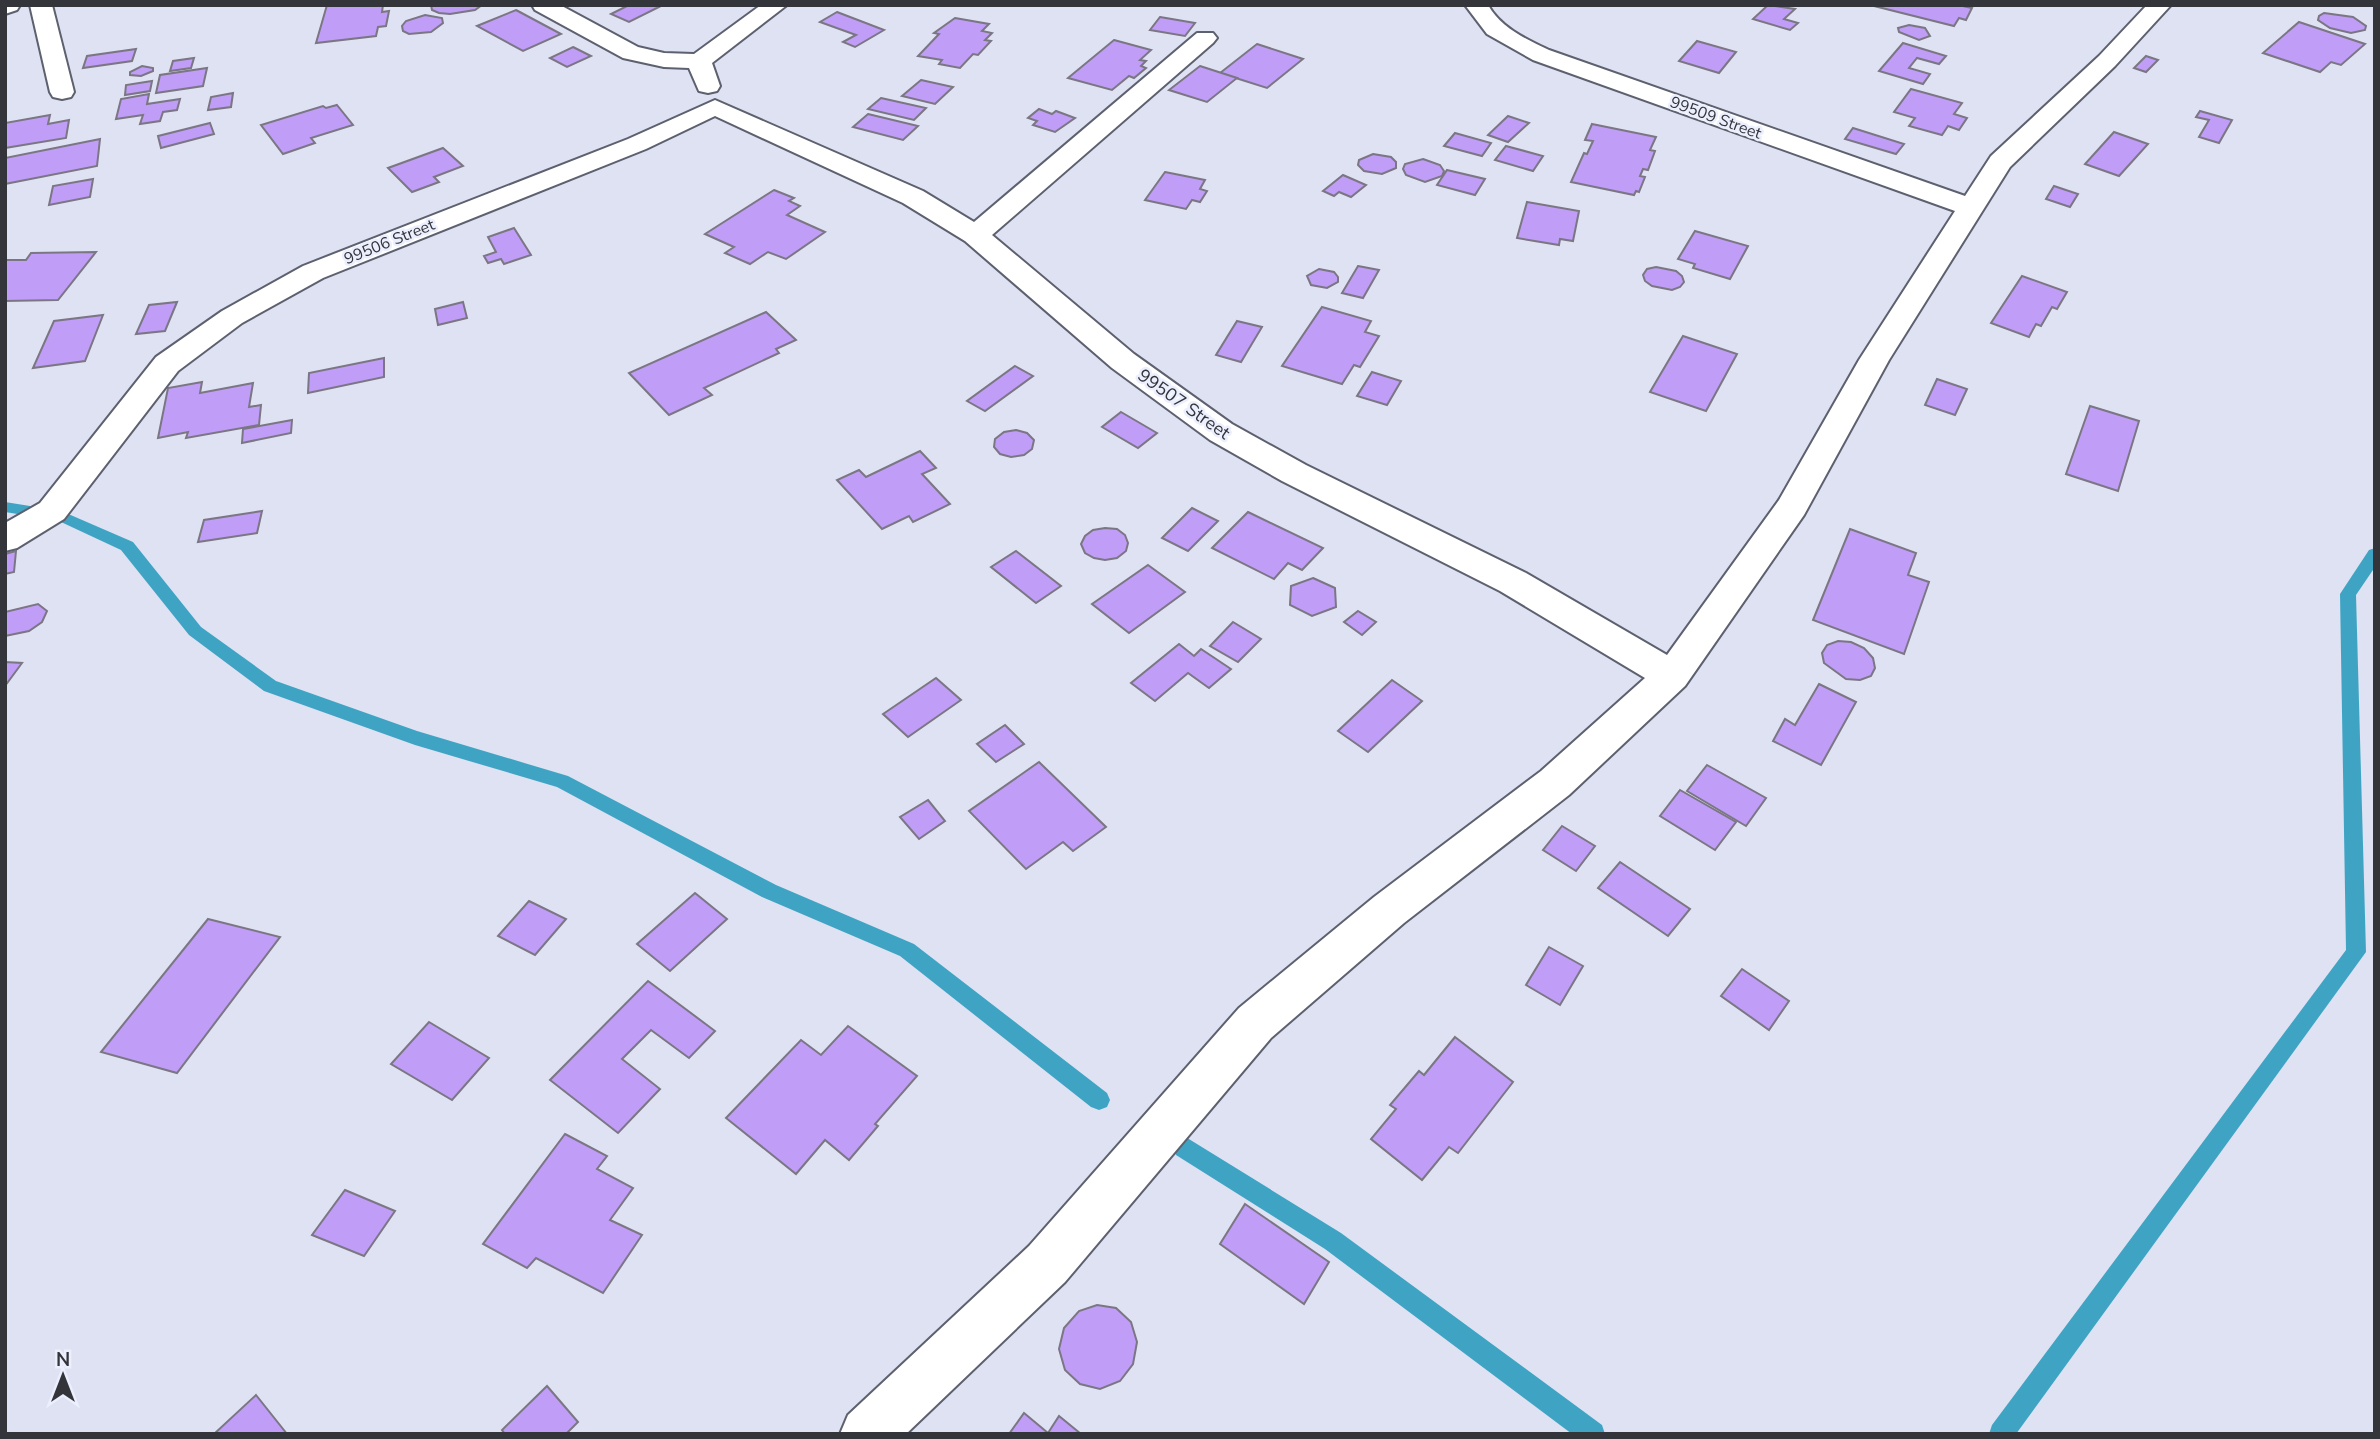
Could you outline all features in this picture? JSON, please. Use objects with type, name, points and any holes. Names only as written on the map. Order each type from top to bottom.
[{"type":"street","points":[[41,5],[62,92]]},
{"type":"street","points":[[543,5],[631,53],[664,60],[699,61],[776,5]]},
{"type":"street","name":"99509 Street","points":[[1476,5],[1492,26],[1541,55],[1969,207]]},
{"type":"street","points":[[867,1434],[1047,1264],[1255,1023],[1389,910],[1555,783],[1672,676],[1792,507],[1874,359],[2000,162],[2107,61],[2160,5]]},
{"type":"street","points":[[975,235],[1205,38]]},
{"type":"street","points":[[699,61],[715,107]]},
{"type":"street","name":"99507 Street","points":[[715,107],[913,197],[975,235],[1123,361],[1221,432],[1294,474],[1513,582],[1672,676]]},
{"type":"street","name":"99506 Street","points":[[5,539],[52,510],[167,365],[232,317],[313,272],[637,144],[715,107]]},
{"type":"building","points":[[327,5],[383,5],[382,12],[389,11],[386,26],[378,27],[376,36],[316,43]]},
{"type":"building","points":[[431,5],[482,5],[475,10],[450,14],[432,10]]},
{"type":"building","points":[[629,5],[659,7],[629,22],[611,14]]},
{"type":"building","points":[[1768,5],[1795,9],[1784,19],[1798,23],[1790,30],[1753,19]]},
{"type":"building","points":[[1958,5],[1972,8],[1966,20],[1959,18],[1954,26],[1874,6]]},
{"type":"building","points":[[516,10],[561,34],[523,51],[477,26]]},
{"type":"building","points":[[837,12],[884,30],[855,47],[843,42],[856,35],[820,22]]},
{"type":"building","points":[[2324,13],[2353,17],[2366,26],[2365,30],[2351,33],[2330,28],[2318,20]]},
{"type":"building","points":[[425,15],[442,18],[443,23],[431,32],[409,34],[403,31],[402,26],[406,21]]},
{"type":"building","points":[[1160,17],[1195,23],[1185,36],[1150,30]]},
{"type":"building","points":[[955,18],[989,24],[982,31],[992,33],[985,40],[991,41],[960,68],[939,64],[942,60],[918,56],[939,34],[934,33]]},
{"type":"building","points":[[2299,22],[2365,44],[2341,65],[2331,62],[2320,72],[2263,53]]},
{"type":"building","points":[[1909,25],[1925,28],[1930,36],[1919,40],[1899,32],[1898,28]]},
{"type":"building","points":[[1114,40],[1151,50],[1140,60],[1146,61],[1141,66],[1146,68],[1134,78],[1129,76],[1112,90],[1068,78]]},
{"type":"building","points":[[1697,41],[1736,52],[1719,73],[1679,61]]},
{"type":"building","points":[[1903,43],[1946,56],[1939,64],[1917,58],[1909,68],[1930,74],[1923,84],[1879,71]]},
{"type":"building","points":[[1257,44],[1303,59],[1267,88],[1220,73]]},
{"type":"building","points":[[573,47],[591,56],[567,67],[550,58]]},
{"type":"building","points":[[136,49],[132,61],[83,68],[87,56]]},
{"type":"building","points":[[2146,56],[2158,60],[2146,72],[2134,68]]},
{"type":"building","points":[[194,58],[191,68],[170,71],[173,61]]},
{"type":"building","points":[[142,66],[153,68],[153,71],[141,76],[130,75],[130,72]]},
{"type":"building","points":[[1200,66],[1237,78],[1207,102],[1169,90]]},
{"type":"building","points":[[207,68],[203,86],[156,93],[160,75]]},
{"type":"building","points":[[921,80],[953,87],[935,104],[902,96]]},
{"type":"building","points":[[152,81],[150,91],[125,95],[126,85]]},
{"type":"building","points":[[1911,89],[1962,103],[1954,114],[1967,118],[1959,130],[1948,126],[1942,135],[1909,126],[1915,118],[1894,112]]},
{"type":"building","points":[[233,93],[231,107],[208,110],[211,97]]},
{"type":"building","points":[[149,94],[147,104],[180,99],[177,110],[163,112],[160,121],[140,124],[143,115],[116,119],[121,99]]},
{"type":"building","points":[[881,98],[926,108],[914,120],[868,109]]},
{"type":"building","points":[[337,105],[353,125],[311,138],[315,143],[283,154],[261,125],[323,106],[326,108]]},
{"type":"building","points":[[1039,109],[1052,114],[1056,111],[1075,118],[1055,132],[1033,125],[1037,121],[1028,118]]},
{"type":"building","points":[[2200,111],[2232,120],[2219,143],[2199,137],[2209,120],[2196,117]]},
{"type":"building","points":[[868,114],[918,126],[903,140],[853,127]]},
{"type":"building","points":[[50,115],[48,124],[69,120],[66,138],[5,148],[5,123]]},
{"type":"building","points":[[1508,116],[1529,123],[1508,142],[1488,135]]},
{"type":"building","points":[[210,123],[214,134],[161,148],[158,136]]},
{"type":"building","points":[[1592,124],[1656,137],[1650,150],[1655,151],[1648,170],[1643,169],[1640,176],[1645,177],[1639,192],[1636,191],[1634,195],[1571,182],[1584,153],[1587,154],[1593,141],[1585,140]]},
{"type":"building","points":[[1853,128],[1904,144],[1896,154],[1845,139]]},
{"type":"building","points":[[2114,132],[2148,144],[2119,176],[2085,164]]},
{"type":"building","points":[[1455,133],[1491,143],[1482,156],[1444,146]]},
{"type":"building","points":[[100,139],[97,166],[5,184],[5,158]]},
{"type":"building","points":[[1506,146],[1543,156],[1533,171],[1495,160]]},
{"type":"building","points":[[443,148],[463,166],[434,177],[439,182],[412,192],[388,168]]},
{"type":"building","points":[[1373,154],[1391,157],[1396,162],[1396,168],[1382,174],[1364,171],[1358,165],[1359,160]]},
{"type":"building","points":[[1423,159],[1440,165],[1444,171],[1442,176],[1425,182],[1406,175],[1403,169],[1405,164]]},
{"type":"building","points":[[1447,170],[1485,179],[1475,195],[1437,185]]},
{"type":"building","points":[[1165,172],[1205,180],[1200,189],[1207,191],[1200,202],[1192,200],[1186,209],[1145,200]]},
{"type":"building","points":[[1343,175],[1366,185],[1351,197],[1339,192],[1334,196],[1323,191]]},
{"type":"building","points":[[93,179],[90,197],[49,205],[53,186]]},
{"type":"building","points":[[2054,186],[2078,194],[2070,207],[2046,199]]},
{"type":"building","points":[[774,190],[794,198],[789,201],[800,206],[787,215],[825,232],[786,259],[768,252],[750,264],[725,253],[734,247],[705,234]]},
{"type":"building","points":[[1527,202],[1579,211],[1573,241],[1560,239],[1559,245],[1517,238]]},
{"type":"building","points":[[514,228],[531,255],[504,264],[501,259],[488,263],[484,256],[496,252],[488,237]]},
{"type":"building","points":[[1695,231],[1748,246],[1730,279],[1693,268],[1695,264],[1678,259]]},
{"type":"building","points":[[96,252],[58,300],[5,301],[5,260],[26,260],[31,253]]},
{"type":"building","points":[[1358,266],[1379,270],[1363,298],[1342,293]]},
{"type":"building","points":[[1656,267],[1676,271],[1684,282],[1672,290],[1652,286],[1645,281],[1643,275],[1647,269]]},
{"type":"building","points":[[1319,269],[1334,272],[1338,282],[1327,288],[1311,285],[1307,276]]},
{"type":"building","points":[[2022,276],[2067,292],[2057,309],[2052,307],[2041,326],[2036,324],[2029,337],[1991,323]]},
{"type":"building","points":[[177,302],[165,331],[136,334],[149,305]]},
{"type":"building","points":[[463,302],[467,318],[438,325],[435,309]]},
{"type":"building","points":[[1322,307],[1371,321],[1365,332],[1379,336],[1360,367],[1354,365],[1342,384],[1282,366]]},
{"type":"building","points":[[766,312],[796,340],[776,349],[779,353],[704,388],[712,395],[669,415],[629,373]]},
{"type":"building","points":[[103,315],[85,361],[33,368],[54,321]]},
{"type":"building","points":[[1237,321],[1262,327],[1241,362],[1216,355]]},
{"type":"building","points":[[1683,336],[1737,354],[1706,411],[1650,392]]},
{"type":"building","points":[[384,358],[384,377],[308,393],[309,373]]},
{"type":"building","points":[[1015,366],[1033,376],[985,411],[967,401]]},
{"type":"building","points":[[1372,372],[1401,381],[1387,405],[1357,396]]},
{"type":"building","points":[[1937,379],[1967,389],[1955,415],[1925,405]]},
{"type":"building","points":[[202,382],[200,393],[253,383],[249,407],[261,405],[259,425],[186,438],[188,432],[158,438],[168,388]]},
{"type":"building","points":[[2090,406],[2139,421],[2118,491],[2066,474]]},
{"type":"building","points":[[1121,412],[1157,433],[1138,448],[1102,427]]},
{"type":"building","points":[[292,420],[291,433],[242,443],[243,429]]},
{"type":"building","points":[[1016,430],[1027,433],[1034,440],[1032,449],[1024,455],[1011,457],[1000,454],[994,447],[995,439],[1004,432]]},
{"type":"building","points":[[920,451],[936,468],[922,474],[950,504],[913,522],[909,516],[882,529],[837,480],[859,470],[866,477]]},
{"type":"building","points":[[1192,508],[1218,521],[1188,551],[1162,538]]},
{"type":"building","points":[[262,511],[257,533],[198,542],[204,520]]},
{"type":"building","points":[[1248,512],[1323,548],[1302,570],[1288,563],[1274,579],[1212,548]]},
{"type":"building","points":[[1117,529],[1125,535],[1128,543],[1126,551],[1117,558],[1094,558],[1085,553],[1081,544],[1085,536],[1093,530]]},
{"type":"building","points":[[1850,529],[1916,553],[1908,575],[1929,582],[1904,654],[1813,620]]},
{"type":"building","points":[[16,551],[14,572],[5,574],[5,554]]},
{"type":"building","points":[[1016,551],[1061,586],[1036,603],[991,567]]},
{"type":"building","points":[[1148,565],[1185,592],[1129,633],[1092,604]]},
{"type":"building","points":[[1313,578],[1335,588],[1336,607],[1312,616],[1290,605],[1291,586]]},
{"type":"building","points":[[38,604],[47,611],[42,622],[29,631],[5,636],[5,612]]},
{"type":"building","points":[[1358,611],[1376,622],[1362,635],[1344,622]]},
{"type":"building","points":[[1233,622],[1261,639],[1238,662],[1210,646]]},
{"type":"building","points":[[1838,641],[1851,642],[1864,648],[1873,658],[1875,668],[1871,676],[1860,680],[1846,679],[1824,663],[1822,653],[1827,645]]},
{"type":"building","points":[[1179,644],[1194,656],[1201,649],[1231,669],[1209,688],[1188,673],[1155,701],[1131,683]]},
{"type":"building","points":[[5,662],[22,663],[5,686]]},
{"type":"building","points":[[936,678],[961,700],[908,737],[883,714]]},
{"type":"building","points":[[1392,680],[1422,701],[1368,752],[1338,731]]},
{"type":"building","points":[[1819,684],[1856,702],[1821,765],[1773,741],[1785,719],[1795,725]]},
{"type":"building","points":[[1005,725],[1024,744],[996,762],[977,744]]},
{"type":"building","points":[[1039,762],[1106,827],[1073,851],[1063,842],[1026,869],[969,811]]},
{"type":"building","points":[[1707,765],[1766,798],[1746,826],[1687,791]]},
{"type":"building","points":[[1680,790],[1736,822],[1715,850],[1660,816]]},
{"type":"building","points":[[928,800],[945,821],[919,839],[900,817]]},
{"type":"building","points":[[1562,826],[1595,846],[1576,871],[1543,850]]},
{"type":"building","points":[[1620,862],[1690,909],[1668,936],[1598,888]]},
{"type":"building","points":[[695,893],[727,919],[670,971],[637,944]]},
{"type":"building","points":[[529,901],[566,919],[535,955],[498,936]]},
{"type":"building","points":[[208,919],[280,937],[177,1073],[101,1052]]},
{"type":"building","points":[[1549,947],[1583,966],[1560,1005],[1526,985]]},
{"type":"building","points":[[1742,969],[1789,1001],[1769,1030],[1721,996]]},
{"type":"building","points":[[648,981],[715,1031],[689,1058],[651,1030],[622,1059],[660,1089],[618,1133],[550,1080]]},
{"type":"building","points":[[429,1022],[489,1058],[452,1100],[391,1064]]},
{"type":"building","points":[[848,1026],[917,1076],[875,1124],[878,1126],[849,1160],[825,1140],[796,1174],[726,1118],[801,1040],[821,1055]]},
{"type":"building","points":[[1455,1037],[1513,1082],[1458,1153],[1449,1147],[1422,1180],[1371,1139],[1396,1109],[1390,1105],[1419,1071],[1424,1075]]},
{"type":"building","points":[[565,1134],[607,1156],[597,1169],[633,1188],[610,1220],[642,1235],[603,1293],[536,1258],[527,1268],[483,1244]]},
{"type":"building","points":[[345,1190],[395,1211],[364,1256],[312,1235]]},
{"type":"building","points":[[1245,1204],[1329,1262],[1304,1304],[1220,1244]]},
{"type":"building","points":[[1097,1305],[1116,1308],[1131,1322],[1137,1342],[1133,1364],[1120,1381],[1100,1389],[1080,1384],[1065,1370],[1059,1349],[1064,1328],[1079,1311]]},
{"type":"building","points":[[547,1386],[578,1422],[566,1434],[505,1434],[502,1430]]},
{"type":"building","points":[[256,1395],[287,1434],[214,1434]]},
{"type":"building","points":[[1024,1413],[1048,1433],[1059,1416],[1081,1434],[1009,1434]]},
{"type":"waterway","points":[[5,507],[30,511]]},
{"type":"waterway","points":[[66,518],[127,546],[195,631],[270,686],[415,738],[562,781],[769,891],[907,950],[1099,1100]]},
{"type":"waterway","points":[[2001,1434],[2356,952],[2348,594],[2375,554]]},
{"type":"waterway","points":[[1184,1147],[1333,1241],[1593,1434]]}]
